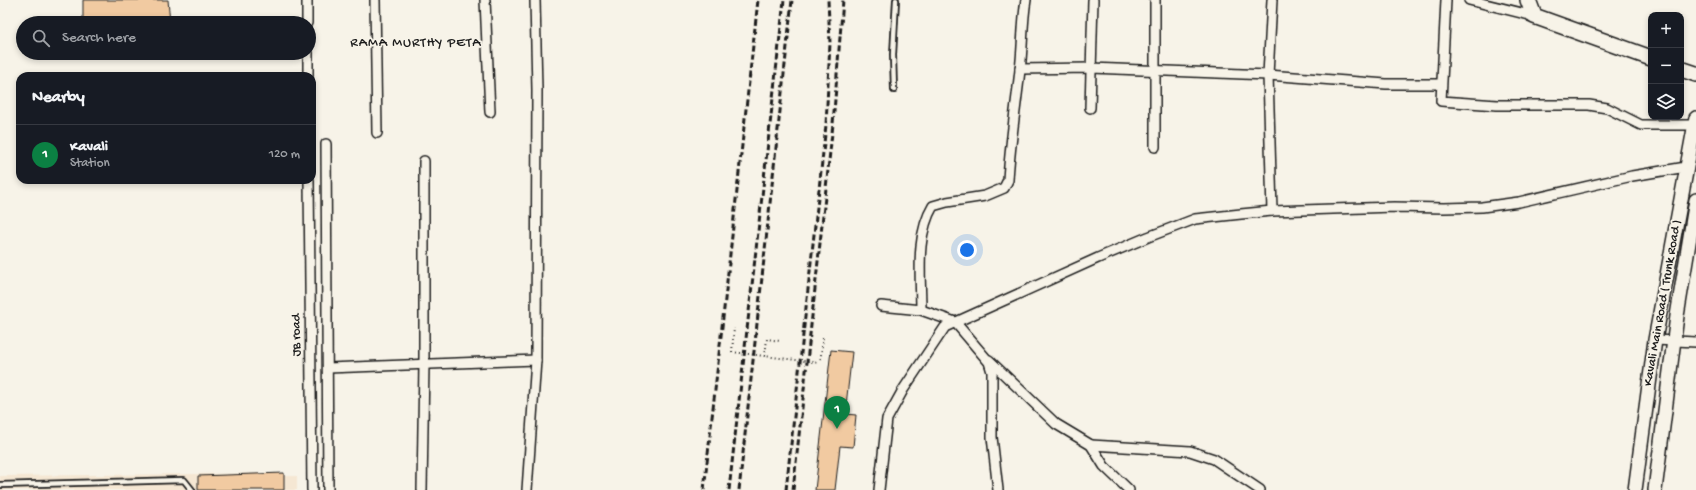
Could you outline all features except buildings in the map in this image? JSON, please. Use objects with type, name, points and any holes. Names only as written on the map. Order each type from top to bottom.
[{"type":"main road","points":[[1528,0],[1534,16],[1648,57]]},
{"type":"main road","points":[[1684,70],[1696,74]]},
{"type":"main road","name":"Kavali Main Road ( Trunk Road )","points":[[1635,490],[1655,340],[1695,121]]},
{"type":"main road","name":"Kavali Main Road ( Trunk Road )","points":[[1655,490],[1674,341],[1696,200]]},
{"type":"street","points":[[307,0],[307,16]]},
{"type":"street","points":[[375,0],[377,133]]},
{"type":"street","points":[[485,0],[490,112]]},
{"type":"street","points":[[526,490],[536,360],[537,90],[535,0]]},
{"type":"street","points":[[921,310],[921,246],[927,216],[933,206],[947,202],[985,196],[1004,188],[1008,180],[1026,0]]},
{"type":"street","points":[[1090,108],[1093,0]]},
{"type":"street","points":[[1155,0],[1155,147]]},
{"type":"street","points":[[1272,0],[1268,75],[1272,211]]},
{"type":"street","points":[[1446,0],[1441,100],[1497,106],[1589,105],[1607,108],[1641,125],[1695,121]]},
{"type":"street","points":[[1469,0],[1534,16]]},
{"type":"street","points":[[308,60],[308,72]]},
{"type":"street","points":[[1020,69],[1092,68],[1268,75],[1386,84],[1441,84]]},
{"type":"street","points":[[326,144],[328,490]]},
{"type":"street","points":[[422,490],[424,364],[424,161]]},
{"type":"street","points":[[879,490],[887,419],[903,390],[945,327],[1098,258],[1195,219],[1272,211],[1394,207],[1482,207],[1519,202],[1632,176],[1686,167]]},
{"type":"street","name":"JB road","points":[[309,184],[312,490]]},
{"type":"street","points":[[881,306],[921,310],[955,322],[989,362],[992,372],[992,437],[998,490]]},
{"type":"street","points":[[1655,340],[1696,342]]},
{"type":"street","points":[[979,351],[1056,424],[1090,445],[1104,466],[1129,490]]},
{"type":"street","points":[[328,368],[536,360]]},
{"type":"street","points":[[1090,445],[1190,450],[1214,459],[1260,490]]},
{"type":"lane","points":[[894,90],[893,56],[896,0]]},
{"type":"lane","points":[[0,485],[184,480],[192,490]]},
{"type":"path","points":[[734,328],[732,352],[820,363],[823,338]]},
{"type":"path","points":[[765,356],[767,340],[780,341]]},
{"type":"shaded area","points":[[284,473],[284,476],[297,476],[297,490],[0,490],[0,476]]},
{"type":"railway","points":[[704,490],[758,0]]},
{"type":"railway","points":[[729,490],[784,0]]},
{"type":"railway","points":[[739,490],[792,0]]},
{"type":"railway","points":[[786,490],[826,125],[830,43],[828,0]]},
{"type":"railway","points":[[793,490],[833,124],[843,0]]},
{"type":"place","name":"Kavali","points":[[837,429]]},
{"type":"district","name":"RAMA MURTHY PETA","points":[[416,43]]}]
